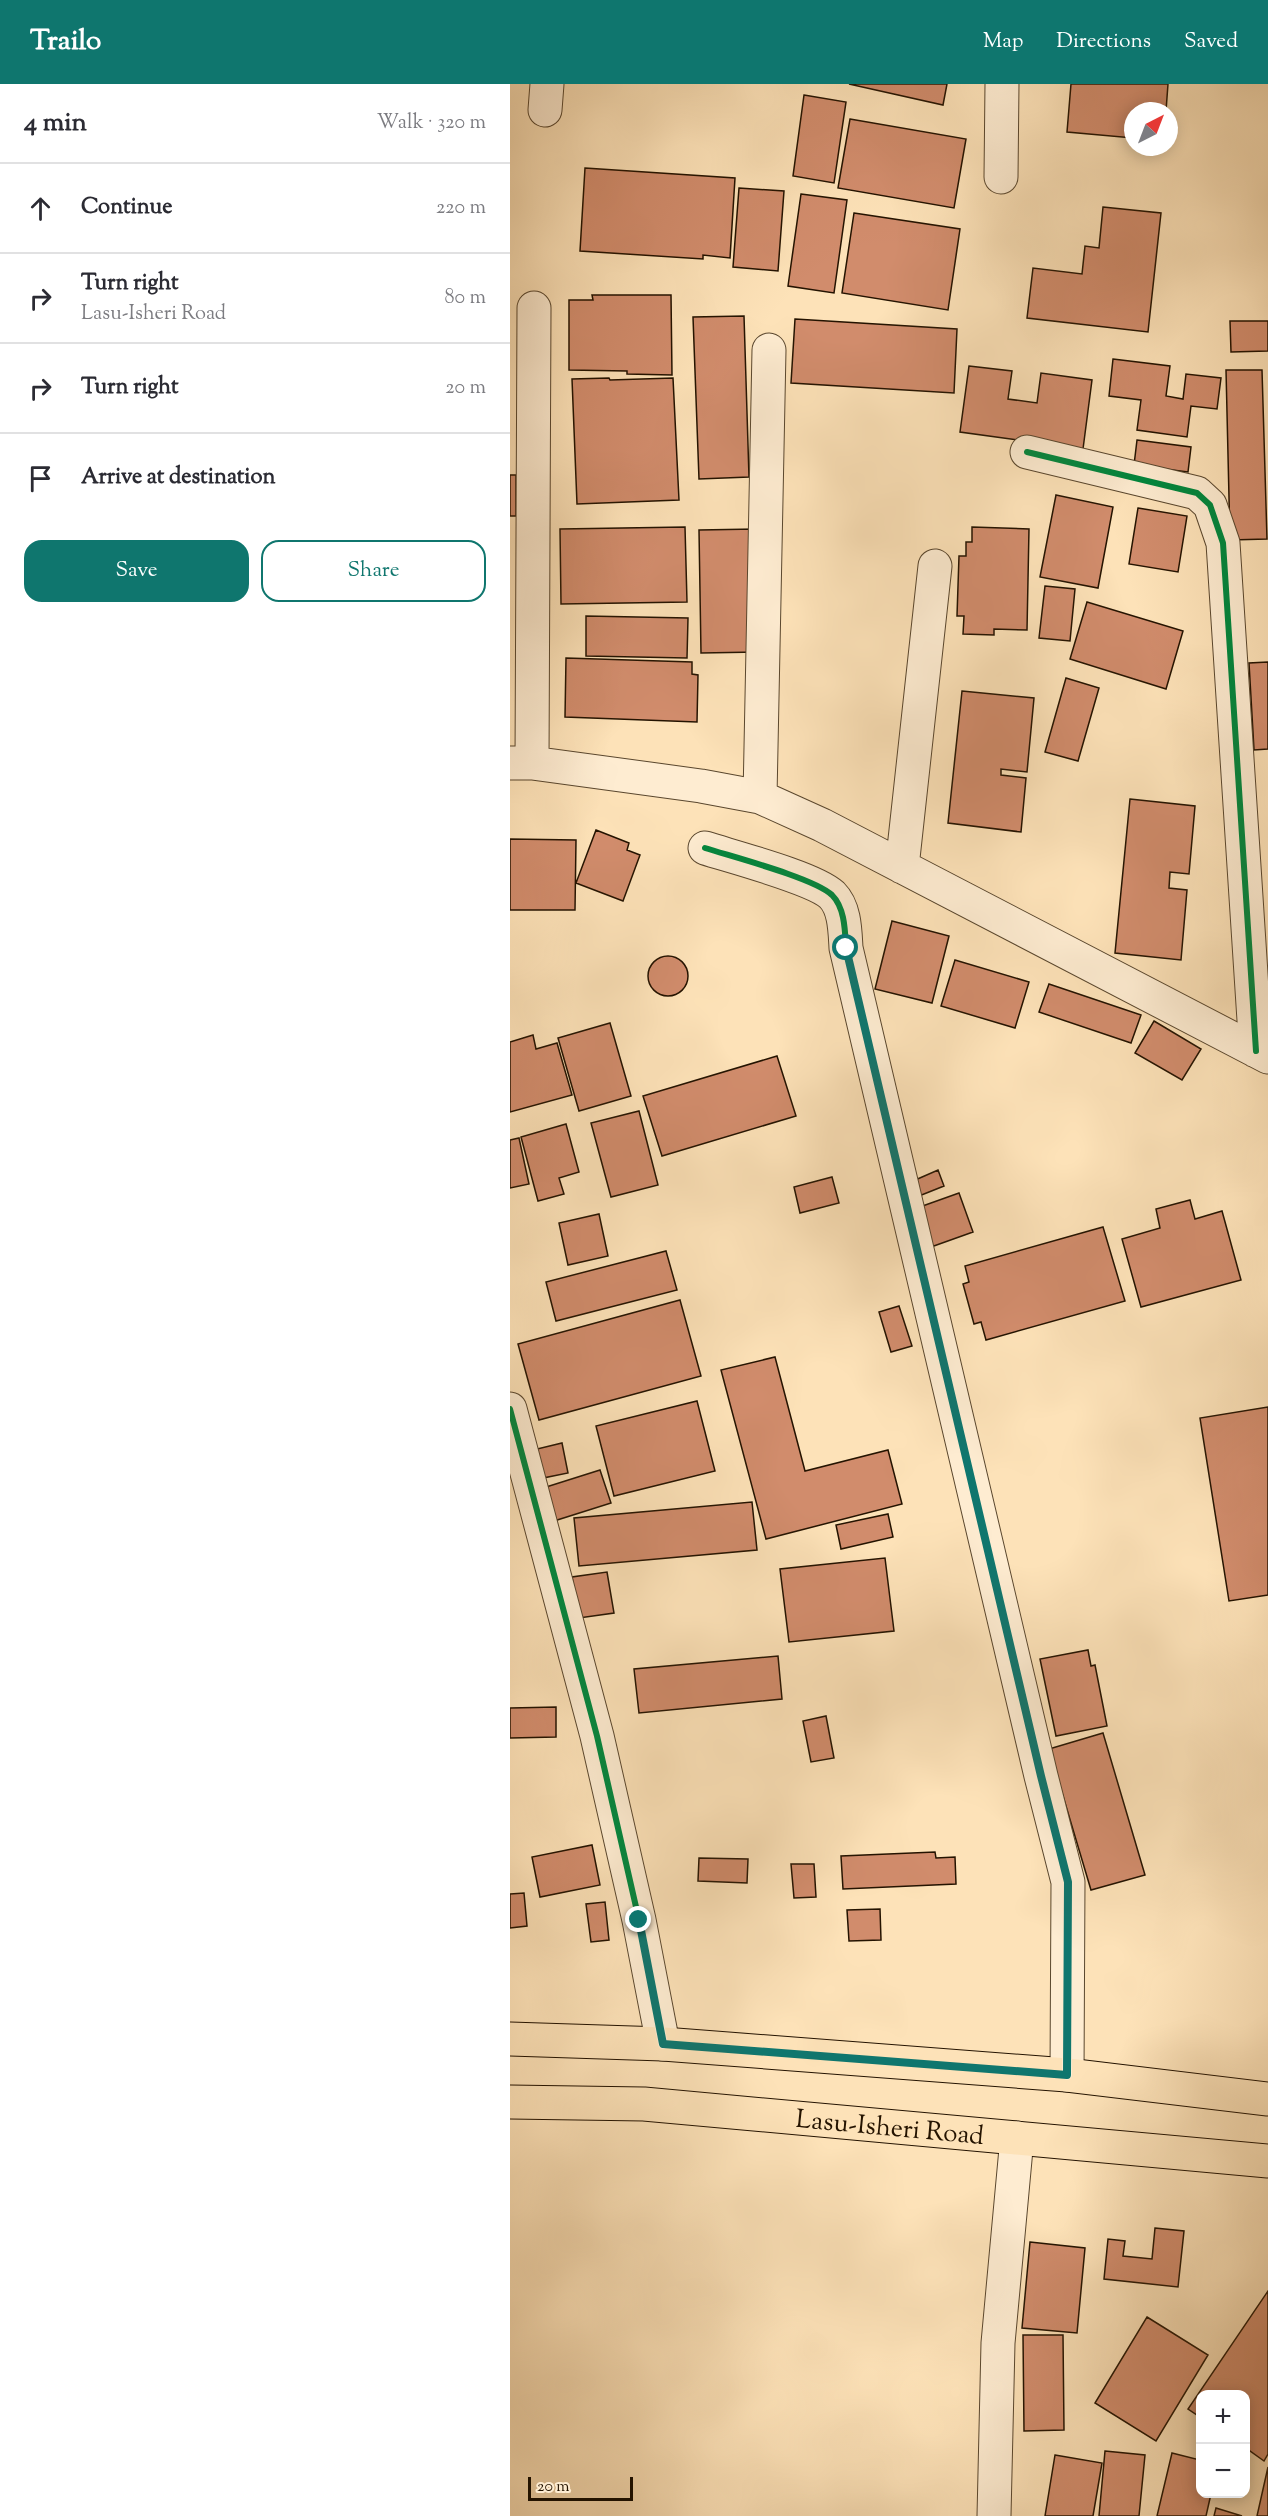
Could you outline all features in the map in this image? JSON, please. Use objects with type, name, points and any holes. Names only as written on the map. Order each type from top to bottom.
[{"type":"main road","points":[[510,2039],[663,2044],[1067,2075],[1268,2099]]},
{"type":"main road","name":"Lasu-Isheri Road","points":[[510,2102],[644,2104],[1268,2161]]},
{"type":"street","points":[[1001,177],[1002,84]]},
{"type":"street","points":[[534,308],[521,763],[701,786],[760,797],[822,825],[1262,1054]]},
{"type":"street","points":[[760,797],[769,350]]},
{"type":"street","points":[[1027,452],[1197,493],[1210,505],[1223,543],[1262,1054]]},
{"type":"street","points":[[902,867],[935,566]]},
{"type":"street","points":[[705,848],[812,883],[832,896],[844,917],[846,948],[1068,1882],[1067,2075]]},
{"type":"street","points":[[510,1409],[602,1759],[639,1920],[663,2044]]},
{"type":"street","points":[[994,2516],[998,2343],[1017,2138]]},
{"type":"building","points":[[849,84],[947,84],[943,105]]},
{"type":"building","points":[[1071,84],[1168,84],[1167,102],[1124,102],[1124,137],[1067,132]]},
{"type":"building","points":[[804,95],[846,102],[834,183],[793,176]]},
{"type":"building","points":[[850,119],[966,139],[954,208],[838,188]]},
{"type":"building","points":[[585,168],[735,178],[730,258],[703,255],[703,259],[580,251]]},
{"type":"building","points":[[739,188],[784,191],[778,271],[733,267]]},
{"type":"building","points":[[801,194],[847,200],[834,293],[788,286]]},
{"type":"building","points":[[1103,207],[1161,213],[1148,332],[1027,318],[1033,268],[1082,274],[1085,246],[1099,248]]},
{"type":"building","points":[[854,213],[960,229],[948,310],[842,293]]},
{"type":"building","points":[[592,295],[671,295],[672,375],[627,374],[627,371],[569,370],[569,300],[593,300]]},
{"type":"building","points":[[744,316],[749,477],[699,479],[693,317]]},
{"type":"building","points":[[795,319],[957,329],[954,393],[791,383]]},
{"type":"building","points":[[1230,321],[1268,321],[1268,351],[1231,352]]},
{"type":"building","points":[[1113,359],[1170,366],[1166,396],[1183,399],[1186,374],[1221,378],[1217,409],[1191,406],[1187,437],[1137,430],[1141,400],[1109,396]]},
{"type":"building","points":[[969,366],[1012,371],[1008,399],[1037,403],[1041,373],[1092,380],[1083,449],[960,432]]},
{"type":"building","points":[[1226,370],[1262,370],[1267,539],[1230,540]]},
{"type":"building","points":[[609,378],[610,380],[673,378],[679,500],[577,504],[572,379]]},
{"type":"building","points":[[1137,440],[1191,447],[1188,472],[1134,465]]},
{"type":"building","points":[[510,475],[516,475],[516,516],[510,516]]},
{"type":"building","points":[[1056,495],[1113,507],[1098,588],[1040,577]]},
{"type":"building","points":[[1138,508],[1187,516],[1178,572],[1129,564]]},
{"type":"building","points":[[685,527],[687,602],[561,604],[560,529]]},
{"type":"building","points":[[972,527],[1029,529],[1027,630],[994,629],[994,635],[963,634],[964,616],[957,616],[959,556],[966,556],[966,542],[972,542]]},
{"type":"building","points":[[756,529],[758,652],[701,653],[699,530]]},
{"type":"building","points":[[1045,586],[1075,589],[1070,641],[1039,638]]},
{"type":"building","points":[[1087,602],[1183,631],[1166,689],[1070,659]]},
{"type":"building","points":[[586,616],[688,618],[687,658],[586,656]]},
{"type":"building","points":[[566,658],[692,662],[692,674],[698,675],[697,722],[565,717]]},
{"type":"building","points":[[1268,662],[1268,749],[1254,750],[1249,663]]},
{"type":"building","points":[[1066,678],[1099,688],[1078,761],[1045,752]]},
{"type":"building","points":[[962,691],[1034,698],[1027,772],[1001,769],[1001,775],[1026,778],[1021,832],[948,823]]},
{"type":"building","points":[[1130,799],[1195,806],[1189,874],[1170,872],[1169,888],[1187,890],[1181,960],[1115,953]]},
{"type":"building","points":[[596,830],[629,843],[627,850],[640,855],[623,901],[576,883]]},
{"type":"building","points":[[510,839],[576,840],[575,910],[510,910]]},
{"type":"building","points":[[892,921],[949,936],[932,1003],[875,989]]},
{"type":"building","points":[[668,956],[676,957],[682,962],[687,968],[687,984],[682,990],[676,995],[668,996],[660,995],[654,990],[649,984],[648,976],[649,968],[654,962],[660,957]]},
{"type":"building","points":[[955,960],[1029,982],[1015,1028],[941,1006]]},
{"type":"building","points":[[1049,984],[1141,1015],[1131,1043],[1039,1012]]},
{"type":"building","points":[[1154,1021],[1201,1049],[1182,1080],[1135,1053]]},
{"type":"building","points":[[610,1023],[631,1096],[579,1111],[558,1038]]},
{"type":"building","points":[[533,1035],[536,1049],[557,1043],[572,1095],[510,1112],[510,1042]]},
{"type":"building","points":[[777,1056],[796,1116],[662,1156],[643,1096]]},
{"type":"building","points":[[639,1111],[658,1185],[611,1197],[591,1123]]},
{"type":"building","points":[[566,1124],[579,1172],[559,1178],[564,1194],[538,1201],[521,1137]]},
{"type":"building","points":[[519,1138],[529,1184],[510,1188],[510,1140]]},
{"type":"building","points":[[938,1170],[944,1186],[919,1196],[913,1181]]},
{"type":"building","points":[[832,1177],[839,1203],[800,1213],[794,1187]]},
{"type":"building","points":[[959,1193],[973,1232],[931,1247],[917,1208]]},
{"type":"building","points":[[1190,1200],[1195,1219],[1222,1211],[1241,1280],[1141,1307],[1122,1239],[1160,1228],[1156,1209]]},
{"type":"building","points":[[599,1214],[608,1256],[568,1265],[559,1223]]},
{"type":"building","points":[[1103,1227],[1125,1301],[986,1340],[981,1322],[974,1324],[963,1284],[969,1282],[965,1266]]},
{"type":"building","points":[[666,1251],[677,1290],[556,1321],[546,1282]]},
{"type":"building","points":[[680,1300],[701,1376],[539,1420],[518,1344]]},
{"type":"building","points":[[899,1306],[912,1346],[891,1352],[879,1312]]},
{"type":"building","points":[[775,1357],[805,1471],[888,1450],[902,1504],[766,1539],[721,1370]]},
{"type":"building","points":[[697,1401],[715,1471],[614,1496],[596,1426]]},
{"type":"building","points":[[1268,1407],[1268,1595],[1229,1601],[1200,1418]]},
{"type":"building","points":[[562,1443],[568,1473],[543,1478],[537,1449]]},
{"type":"building","points":[[600,1470],[611,1503],[554,1521],[543,1488]]},
{"type":"building","points":[[752,1502],[757,1550],[579,1566],[574,1518]]},
{"type":"building","points":[[888,1514],[893,1537],[841,1549],[836,1525]]},
{"type":"building","points":[[885,1558],[894,1631],[789,1642],[780,1569]]},
{"type":"building","points":[[607,1572],[614,1613],[579,1618],[572,1577]]},
{"type":"building","points":[[1088,1650],[1091,1666],[1095,1665],[1107,1726],[1056,1736],[1040,1659]]},
{"type":"building","points":[[778,1656],[782,1699],[639,1713],[634,1669]]},
{"type":"building","points":[[556,1707],[556,1737],[510,1738],[510,1708]]},
{"type":"building","points":[[826,1716],[834,1758],[811,1762],[803,1721]]},
{"type":"building","points":[[1103,1733],[1145,1875],[1091,1890],[1049,1749]]},
{"type":"building","points":[[592,1845],[600,1885],[540,1897],[532,1857]]},
{"type":"building","points":[[935,1852],[936,1858],[955,1857],[956,1884],[843,1889],[841,1856]]},
{"type":"building","points":[[699,1858],[748,1859],[747,1883],[698,1881]]},
{"type":"building","points":[[791,1864],[814,1864],[816,1897],[794,1898]]},
{"type":"building","points":[[524,1893],[527,1926],[510,1928],[510,1894]]},
{"type":"building","points":[[605,1902],[609,1940],[591,1942],[586,1904]]},
{"type":"building","points":[[880,1909],[881,1940],[849,1941],[847,1910]]},
{"type":"building","points":[[1155,2228],[1184,2231],[1178,2287],[1104,2279],[1108,2239],[1125,2241],[1123,2256],[1152,2259]]},
{"type":"building","points":[[1030,2242],[1085,2248],[1077,2333],[1022,2328]]},
{"type":"building","points":[[1268,2291],[1268,2454],[1264,2461],[1250,2451],[1250,2390],[1201,2390]]},
{"type":"building","points":[[1147,2317],[1208,2355],[1156,2441],[1095,2403]]},
{"type":"building","points":[[1023,2335],[1063,2335],[1064,2430],[1024,2431]]},
{"type":"building","points":[[1196,2397],[1196,2414],[1188,2409]]},
{"type":"building","points":[[1105,2451],[1145,2455],[1139,2516],[1099,2516]]},
{"type":"building","points":[[1172,2453],[1196,2459],[1196,2498],[1210,2498],[1206,2516],[1157,2516]]},
{"type":"building","points":[[1055,2455],[1102,2463],[1093,2516],[1045,2516]]},
{"type":"building","points":[[1268,2467],[1268,2516],[1257,2516]]},
{"type":"building","points":[[1216,2508],[1242,2516],[1214,2516]]},
{"type":"cycle path","points":[[1027,452],[1197,493],[1210,505],[1223,543],[1256,1051]]},
{"type":"cycle path","points":[[705,848],[772,868],[823,888],[840,906],[845,927],[846,948],[1068,1882],[1067,2075]]},
{"type":"cycle path","points":[[510,1409],[597,1736],[639,1920],[663,2044]]},
{"type":"route","points":[[639,1920],[663,2044],[1067,2075],[1068,1882],[846,948]]}]
